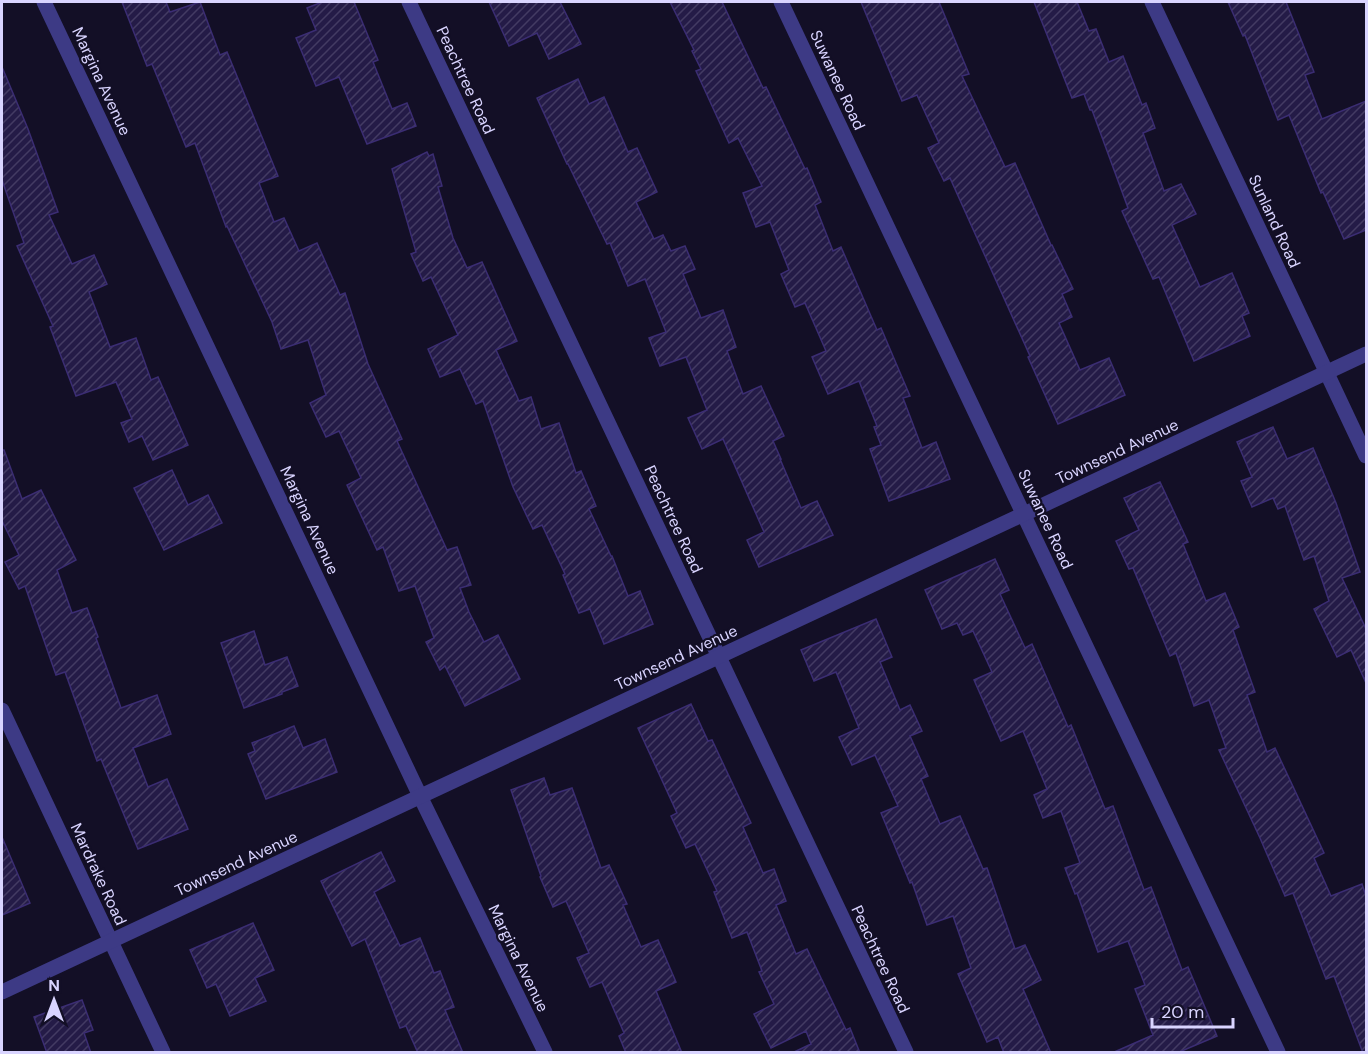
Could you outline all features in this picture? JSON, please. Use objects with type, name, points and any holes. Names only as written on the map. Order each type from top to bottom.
[{"type":"street","name":"Margina Avenue","points":[[45,2],[420,796],[545,1053]]},
{"type":"street","name":"Peachtree Road","points":[[409,2],[906,1053]]},
{"type":"street","name":"Suwanee Road","points":[[781,2],[1278,1053]]},
{"type":"street","name":"Sunland Road","points":[[1152,2],[1366,456]]},
{"type":"street","name":"Townsend Avenue","points":[[2,992],[1366,354]]},
{"type":"street","name":"Mardrake Road","points":[[2,710],[163,1053]]},
{"type":"building","points":[[122,2],[166,2],[170,12],[200,2],[220,55],[227,52],[278,176],[259,183],[274,222],[284,218],[299,251],[317,243],[340,295],[345,293],[368,364],[402,439],[397,441],[447,550],[457,547],[471,585],[460,588],[469,612],[484,642],[498,635],[520,679],[465,706],[445,666],[440,670],[426,642],[434,638],[415,586],[399,591],[383,547],[377,550],[347,485],[361,478],[339,431],[326,437],[310,403],[326,395],[308,340],[281,349],[272,322],[226,227],[195,143],[186,147],[152,64],[147,66]]},
{"type":"building","points":[[322,2],[354,2],[378,60],[373,62],[392,109],[407,103],[416,126],[367,144],[339,77],[316,86],[296,38],[316,30],[307,8]]},
{"type":"building","points":[[489,2],[560,2],[581,44],[549,59],[537,33],[509,46]]},
{"type":"building","points":[[670,2],[722,2],[763,88],[766,87],[805,169],[807,168],[821,202],[815,205],[833,251],[841,247],[877,330],[881,328],[910,396],[903,398],[922,448],[936,442],[950,479],[889,501],[870,449],[881,445],[874,427],[877,426],[859,381],[828,394],[812,357],[826,351],[805,303],[795,307],[781,274],[789,270],[770,222],[756,227],[743,193],[762,186],[738,138],[729,143],[696,71],[701,69],[692,51],[694,50]]},
{"type":"building","points":[[861,2],[939,2],[969,74],[962,76],[1005,167],[1015,163],[1073,289],[1062,294],[1072,317],[1059,323],[1080,370],[1109,358],[1125,395],[1058,424],[950,178],[944,181],[928,148],[939,143],[917,95],[902,101]]},
{"type":"building","points":[[1034,2],[1077,2],[1089,31],[1096,29],[1109,62],[1123,56],[1142,105],[1146,103],[1155,128],[1143,133],[1164,191],[1181,184],[1196,214],[1172,225],[1200,287],[1232,273],[1249,313],[1242,316],[1250,336],[1194,361],[1159,277],[1153,279],[1122,211],[1128,208],[1092,110],[1084,94],[1072,98]]},
{"type":"building","points":[[1228,2],[1286,2],[1314,72],[1305,75],[1322,119],[1366,101],[1366,230],[1344,239],[1323,192],[1321,193],[1289,115],[1278,120],[1245,35],[1243,36]]},
{"type":"building","points":[[2,67],[28,129],[58,212],[49,215],[72,264],[94,255],[107,284],[89,292],[110,347],[136,338],[151,380],[158,377],[188,445],[153,460],[142,436],[129,442],[121,423],[132,419],[116,382],[76,396],[50,327],[53,326],[17,246],[24,243],[2,180]]},
{"type":"building","points":[[578,79],[589,104],[604,97],[628,152],[637,148],[657,192],[636,202],[654,239],[663,235],[671,251],[685,246],[695,269],[683,274],[701,318],[723,310],[736,347],[727,351],[743,394],[761,386],[784,436],[773,441],[801,508],[817,501],[833,535],[759,567],[747,540],[764,532],[723,439],[702,449],[688,418],[707,410],[686,357],[660,366],[649,338],[666,332],[645,279],[628,286],[610,243],[607,244],[537,98]]},
{"type":"building","points":[[427,152],[429,156],[433,154],[442,186],[438,187],[453,238],[467,268],[482,262],[517,341],[496,350],[519,401],[531,397],[541,429],[559,423],[576,473],[581,471],[596,506],[589,509],[628,596],[640,591],[653,624],[604,644],[590,609],[579,613],[563,575],[565,574],[542,525],[533,529],[513,487],[483,401],[476,404],[460,369],[440,377],[428,349],[458,335],[431,277],[423,281],[411,254],[416,252],[392,169]]},
{"type":"building","points":[[1273,427],[1287,459],[1313,448],[1336,503],[1360,572],[1342,578],[1366,629],[1366,683],[1351,650],[1337,657],[1314,609],[1329,601],[1314,556],[1304,560],[1285,506],[1278,509],[1273,498],[1252,507],[1241,481],[1252,477],[1237,442]]},
{"type":"building","points":[[2,450],[4,450],[22,499],[41,490],[76,560],[57,570],[72,613],[87,608],[121,708],[157,695],[171,734],[133,748],[148,787],[167,779],[188,829],[138,849],[101,759],[97,761],[65,672],[56,675],[25,586],[19,589],[5,562],[19,555],[2,521]]},
{"type":"building","points":[[172,470],[188,505],[208,495],[222,523],[164,550],[134,488]]},
{"type":"building","points":[[1160,482],[1188,542],[1183,544],[1206,601],[1225,593],[1239,627],[1233,630],[1255,692],[1247,695],[1267,752],[1275,748],[1324,853],[1314,858],[1331,896],[1362,884],[1366,896],[1366,1053],[1363,1053],[1334,976],[1326,979],[1293,893],[1285,896],[1219,750],[1226,748],[1209,700],[1194,706],[1176,653],[1170,656],[1133,568],[1129,569],[1116,541],[1139,530],[1124,498]]},
{"type":"building","points":[[995,559],[1009,590],[1000,594],[1025,648],[1032,644],[1068,727],[1071,725],[1105,809],[1113,806],[1144,890],[1151,887],[1182,970],[1188,967],[1217,1036],[1177,1053],[1112,1053],[1153,1035],[1135,989],[1145,985],[1128,941],[1098,952],[1077,893],[1075,894],[1065,868],[1080,863],[1061,811],[1043,818],[1034,795],[1047,789],[1023,731],[1001,741],[974,680],[992,672],[973,631],[963,635],[957,623],[942,629],[925,590]]},
{"type":"building","points":[[876,619],[892,657],[880,662],[900,710],[910,705],[922,731],[910,736],[928,776],[921,779],[940,824],[960,816],[983,869],[987,868],[1015,949],[1025,945],[1041,980],[1023,989],[1051,1053],[1004,1053],[998,1037],[987,1042],[958,974],[971,968],[953,916],[927,925],[912,882],[910,883],[881,813],[898,806],[875,755],[852,765],[839,737],[859,728],[836,672],[814,681],[801,650]]},
{"type":"building","points":[[254,631],[265,665],[287,657],[298,686],[244,708],[221,643]]},
{"type":"building","points":[[691,704],[708,741],[712,740],[751,823],[743,827],[763,873],[774,869],[786,901],[776,905],[796,954],[807,949],[846,1030],[850,1028],[860,1053],[792,1053],[811,1044],[806,1031],[771,1048],[754,1014],[774,1004],[759,972],[762,971],[747,932],[732,938],[714,892],[717,891],[695,844],[686,848],[671,816],[677,813],[638,728]]},
{"type":"building","points":[[294,726],[303,748],[325,739],[337,772],[266,799],[248,754],[255,751],[252,743]]},
{"type":"building","points":[[544,778],[550,795],[572,788],[601,868],[609,865],[627,904],[623,905],[641,947],[658,940],[676,982],[656,991],[682,1053],[626,1053],[619,1036],[624,1033],[602,982],[590,987],[577,958],[589,953],[566,901],[553,907],[540,877],[511,790]]},
{"type":"building","points":[[2,837],[30,903],[2,915]]},
{"type":"building","points":[[381,852],[395,881],[374,892],[400,946],[420,938],[434,973],[440,971],[454,1007],[445,1010],[463,1053],[418,1053],[406,1026],[400,1028],[365,939],[352,946],[321,881]]},
{"type":"building","points":[[253,923],[274,970],[255,978],[266,1001],[230,1016],[216,984],[207,988],[190,950]]},
{"type":"building","points":[[82,1000],[93,1030],[84,1033],[91,1053],[47,1053],[34,1017]]}]
